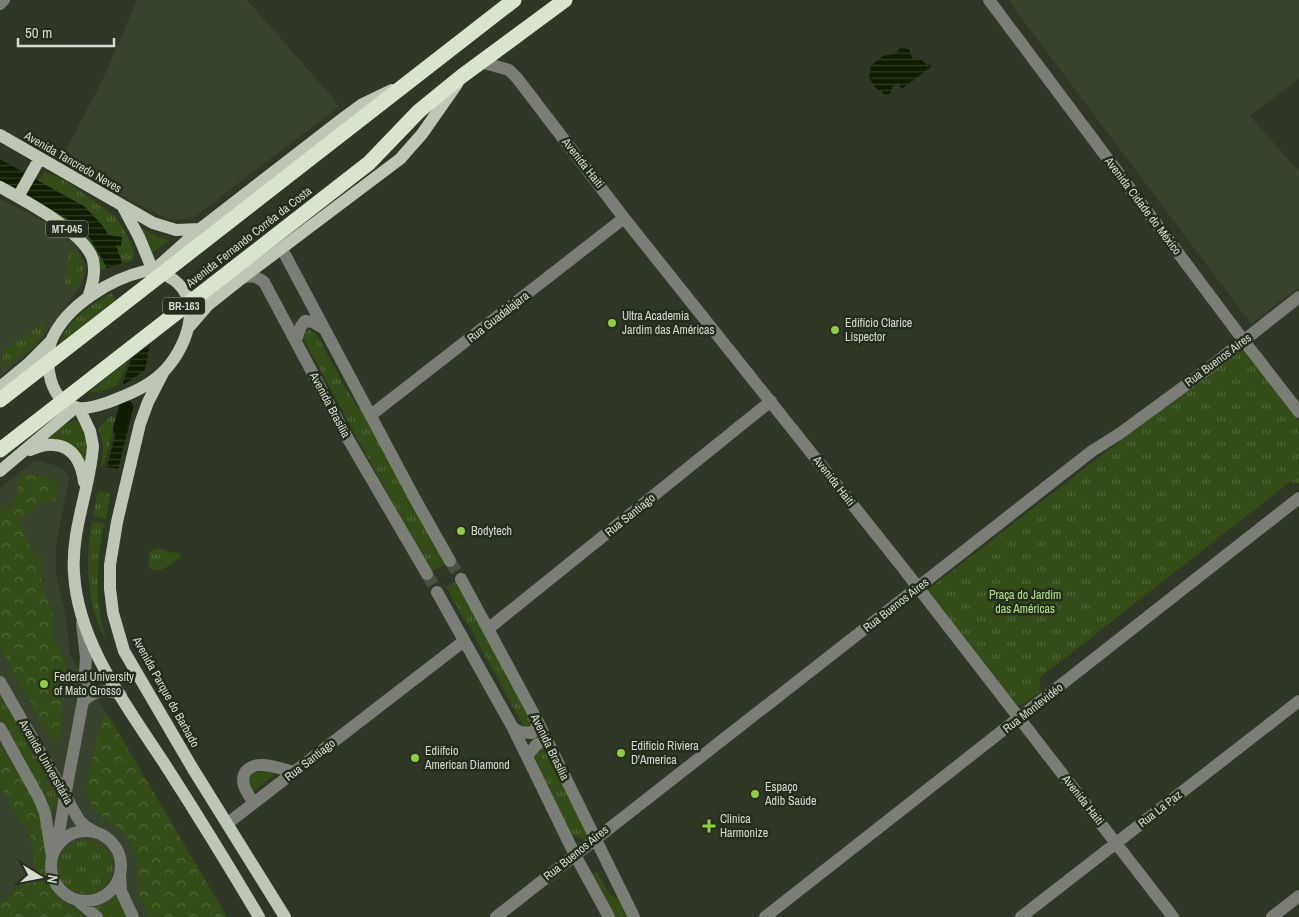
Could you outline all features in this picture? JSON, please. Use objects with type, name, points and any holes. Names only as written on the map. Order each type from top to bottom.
[{"type":"highway","name":"Avenida Fernando Corrêa da Costa","points":[[0,400],[514,0]]},
{"type":"highway","name":"Avenida Fernando Corrêa da Costa","points":[[0,450],[369,163],[418,111],[565,0]]},
{"type":"main road","name":"Avenida Fernando Corrêa da Costa","points":[[189,327],[208,305],[400,159],[422,134],[462,76]]},
{"type":"main road","name":"Avenida Fernando Corrêa da Costa","points":[[153,271],[200,229],[346,116],[374,98],[409,82]]},
{"type":"main road","name":"Avenida Tancredo Neves","points":[[0,135],[38,162],[123,207],[139,237],[153,271]]},
{"type":"main road","points":[[20,194],[38,162]]},
{"type":"main road","name":"MT-045","points":[[0,187],[20,194],[64,226],[82,243],[92,258],[94,270],[94,279],[88,298]]},
{"type":"main road","points":[[123,207],[164,227],[176,230],[200,229]]},
{"type":"main road","points":[[0,387],[29,363],[52,339],[69,316],[88,298],[104,287],[137,273],[153,271],[166,274],[181,286],[190,303],[189,327],[177,353],[163,373],[146,385],[119,398],[96,406],[77,408],[0,471]]},
{"type":"main road","points":[[52,339],[48,360],[50,378],[60,396],[77,408],[90,431],[93,446],[75,538],[74,555],[74,573],[80,610],[88,635],[121,695],[221,852],[259,917]]},
{"type":"main road","name":"Avenida Parque do Barbado","points":[[163,373],[148,402],[140,424],[117,522],[110,565],[113,613],[124,651],[285,917]]},
{"type":"main road","points":[[25,451],[54,444],[64,448],[78,458],[82,466],[85,489]]},
{"type":"street","points":[[0,4],[4,0]]},
{"type":"street","name":"Avenida Cidade do México","points":[[988,0],[1299,412]]},
{"type":"street","name":"Avenida Haiti","points":[[481,62],[510,70],[624,218],[771,401],[1020,718],[1173,917]]},
{"type":"street","name":"Rua Guadalajara","points":[[370,415],[624,218]]},
{"type":"street","points":[[282,249],[450,561]]},
{"type":"street","name":"Avenida Brasília","points":[[242,278],[257,276],[264,282],[344,432],[427,574]]},
{"type":"street","name":"Rua Buenos Aires","points":[[496,917],[1092,452],[1244,341],[1299,297]]},
{"type":"street","points":[[296,340],[305,321],[313,322],[324,328]]},
{"type":"street","name":"Rua Santiago","points":[[488,629],[771,401]]},
{"type":"street","name":"Rua Montevidéo","points":[[766,917],[1299,498]]},
{"type":"street","name":"Avenida Brasília","points":[[460,579],[537,720],[634,917]]},
{"type":"street","name":"Avenida Brasília","points":[[437,592],[528,756],[575,855],[609,917]]},
{"type":"street","points":[[55,851],[83,700],[86,658],[80,610]]},
{"type":"street","name":"Rua Santiago","points":[[228,824],[464,641]]},
{"type":"street","name":"Avenida Universitária","points":[[0,682],[79,820],[85,826],[109,840],[116,850],[120,861],[121,891],[133,917]]},
{"type":"street","points":[[83,700],[90,694],[102,690],[121,695]]},
{"type":"street","name":"Rua La Paz","points":[[1021,917],[1299,701]]},
{"type":"street","points":[[513,728],[520,732],[532,733],[538,725],[537,720]]},
{"type":"street","name":"Avenida Universitária","points":[[0,728],[39,798],[45,813],[55,851],[51,868],[53,879],[59,889],[67,896],[78,901],[97,917]]},
{"type":"street","points":[[528,756],[537,744],[547,740]]},
{"type":"street","points":[[254,803],[243,780],[248,769],[260,764],[294,772]]},
{"type":"street","points":[[55,851],[66,837],[77,832],[89,831],[100,834]]},
{"type":"street","points":[[78,901],[100,898],[110,892],[120,872]]},
{"type":"street","points":[[1272,917],[1299,896]]},
{"type":"shaded area","points":[[137,0],[247,0],[340,106],[194,217],[168,219],[59,163],[101,83]]},
{"type":"shaded area","points":[[1008,0],[1299,0],[1299,78],[1250,116],[1299,172],[1299,287],[1251,324]]},
{"type":"shaded area","points":[[900,48],[909,49],[913,60],[919,58],[927,65],[930,64],[932,66],[902,89],[898,83],[892,87],[891,93],[885,95],[876,88],[869,78],[871,67],[883,56],[895,54]]},
{"type":"shaded area","points":[[0,159],[85,207],[102,225],[108,235],[122,237],[121,246],[116,245],[122,263],[107,268],[88,235],[73,222],[0,180]]},
{"type":"shaded area","points":[[0,199],[65,232],[87,267],[80,288],[36,346],[0,377]]},
{"type":"shaded area","points":[[150,344],[145,370],[122,386],[131,359]]},
{"type":"shaded area","points":[[134,406],[118,469],[107,467],[121,412]]},
{"type":"shaded area","name":"Federal University of Mato Grosso","points":[[40,461],[60,467],[67,473],[69,479],[56,546],[56,574],[65,612],[70,655],[106,712],[227,917],[0,917],[0,488],[33,462]]},
{"type":"green space","points":[[44,173],[51,174],[68,183],[118,220],[131,244],[134,256],[132,261],[122,263],[116,245],[102,225],[85,207],[46,186],[38,201],[71,221],[87,235],[107,268],[100,270],[98,265],[27,196]]},
{"type":"green space","points":[[141,228],[158,237],[170,240],[152,253]]},
{"type":"green space","points":[[73,250],[81,257],[83,272],[79,286],[70,287],[65,284],[69,252]]},
{"type":"green space","points":[[112,293],[115,300],[59,345],[66,329],[80,314]]},
{"type":"green space","points":[[45,319],[41,335],[30,349],[0,368],[5,348],[30,333]]},
{"type":"green space","points":[[309,330],[316,333],[346,388],[363,412],[445,564],[430,572],[303,338]]},
{"type":"green space","name":"Praça do Jardim das Américas","points":[[1240,350],[1245,352],[1299,422],[1299,483],[1290,482],[1039,678],[1041,691],[1023,704],[1017,705],[928,591],[929,589]]},
{"type":"green space","points":[[128,361],[117,386],[88,393]]},
{"type":"green space","points":[[111,416],[116,418],[104,465],[101,465],[103,446],[98,428]]},
{"type":"green space","points":[[75,420],[83,429],[87,440],[85,464],[47,440],[61,426]]},
{"type":"green space","points":[[22,475],[43,477],[56,482],[57,493],[55,502],[48,500],[39,502],[17,522],[23,529],[31,549],[42,560],[41,586],[53,614],[50,633],[65,660],[65,690],[58,736],[54,746],[0,646],[0,508],[4,510],[12,506],[18,491],[18,479]]},
{"type":"green space","points":[[98,491],[110,494],[106,519],[93,516]]},
{"type":"green space","points":[[92,521],[104,523],[99,554],[98,596],[106,640],[94,612],[89,582],[88,551]]},
{"type":"green space","points":[[158,548],[181,554],[181,556],[162,569],[153,569],[149,567],[150,553]]},
{"type":"green space","points":[[457,581],[533,721],[531,727],[524,727],[446,587]]},
{"type":"green space","points":[[0,696],[57,798],[55,806],[49,812],[44,795],[0,717]]},
{"type":"green space","points":[[106,712],[227,917],[150,917],[139,892],[135,852],[129,840],[117,827],[97,812],[88,798],[86,788],[100,725]]},
{"type":"green space","points":[[542,744],[589,837],[581,839],[571,834],[534,756]]},
{"type":"green space","points":[[0,745],[38,806],[45,849],[46,878],[50,887],[59,899],[86,917],[0,917],[0,904],[27,879],[35,866],[30,835],[0,786]]},
{"type":"green space","points":[[268,771],[275,774],[252,792],[249,777],[252,772]]},
{"type":"green space","points":[[80,840],[90,840],[100,844],[108,852],[112,867],[108,882],[100,890],[90,894],[80,894],[70,890],[62,882],[58,872],[58,862],[62,852],[70,844]]},
{"type":"green space","points":[[597,872],[609,894],[618,899],[627,917],[613,917],[591,875]]},
{"type":"green space","points":[[117,895],[127,917],[105,917],[95,907],[103,905]]},
{"type":"waterway","points":[[120,429],[126,407]]},
{"type":"tunnel","points":[[450,561],[461,579]]},
{"type":"tunnel","points":[[427,574],[437,592]]},
{"type":"place","name":"Ultra Academia Jardim das Américas","points":[[612,323]]},
{"type":"place","name":"Edifício Clarice Lispector","points":[[835,330]]},
{"type":"place","name":"Bodytech","points":[[461,531]]},
{"type":"place","name":"Federal University of Mato Grosso","points":[[44,684]]},
{"type":"place","name":"Edifício Riviera D'America","points":[[621,753]]},
{"type":"place","name":"Ediífcio American Diamond","points":[[415,758]]},
{"type":"place","name":"Espaço Adib Saúde","points":[[755,794]]},
{"type":"place","name":"Clinica Harmonize","points":[[709,826]]}]
